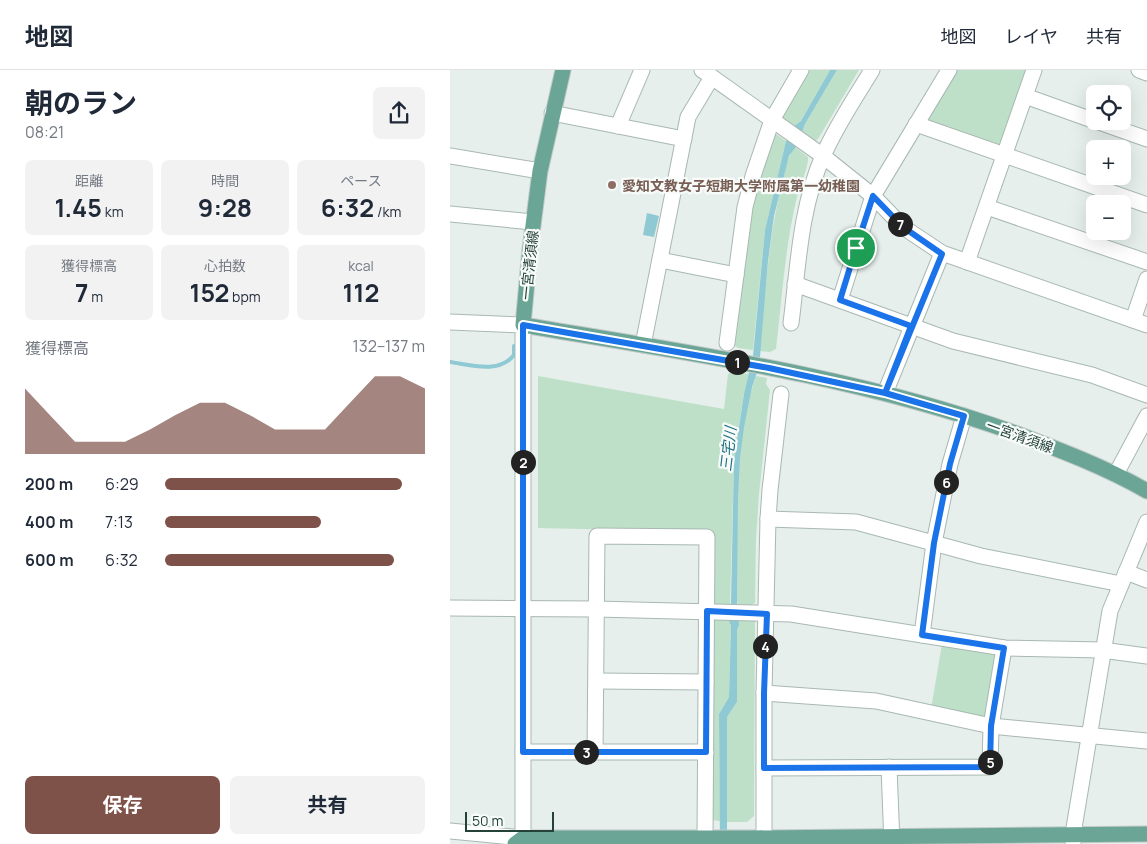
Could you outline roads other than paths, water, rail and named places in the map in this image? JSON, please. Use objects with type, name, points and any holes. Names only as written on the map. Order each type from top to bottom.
[{"type":"main road","name":"一宮清須線","points":[[559,71],[540,171],[523,325],[769,368],[885,393],[964,416],[1046,445],[1116,474],[1147,491]]},
{"type":"main road","points":[[519,841],[630,841],[711,838],[759,840],[1073,839],[1147,834]]},
{"type":"street","points":[[618,126],[642,70]]},
{"type":"street","points":[[727,343],[745,207],[753,176],[801,70]]},
{"type":"street","points":[[791,323],[808,197],[817,152],[845,113],[872,70]]},
{"type":"street","points":[[840,300],[873,196],[949,70]]},
{"type":"street","points":[[967,262],[1034,70]]},
{"type":"street","points":[[1139,70],[1147,73]]},
{"type":"street","points":[[643,345],[688,117],[707,74],[817,152],[873,196],[903,227],[942,254],[1140,322],[1147,279]]},
{"type":"street","points":[[1025,96],[1086,117]]},
{"type":"street","points":[[552,113],[684,139]]},
{"type":"street","points":[[916,124],[1147,205]]},
{"type":"street","points":[[1122,130],[1147,139]]},
{"type":"street","points":[[450,156],[540,171]]},
{"type":"street","points":[[987,207],[1147,262]]},
{"type":"street","points":[[450,214],[533,222]]},
{"type":"street","points":[[885,393],[942,254]]},
{"type":"street","points":[[660,260],[736,275]]},
{"type":"street","points":[[795,284],[953,342],[1092,375],[1147,395]]},
{"type":"street","points":[[450,322],[523,325],[523,752],[519,841],[450,831]]},
{"type":"street","points":[[759,840],[764,768],[764,693],[759,613],[781,394]]},
{"type":"street","points":[[922,635],[934,543],[950,464],[964,416]]},
{"type":"street","points":[[1116,474],[1141,431],[1147,416]]},
{"type":"street","points":[[768,519],[856,522],[981,556],[1147,580]]},
{"type":"street","points":[[1073,839],[1088,735],[1110,611],[1147,522]]},
{"type":"street","points":[[595,752],[597,536],[707,537],[711,612],[706,682],[706,752],[711,838]]},
{"type":"street","points":[[450,608],[791,614],[1004,648],[1102,650],[1147,656]]},
{"type":"street","points":[[764,768],[990,767],[991,726],[1004,648]]},
{"type":"street","points":[[596,681],[706,682]]},
{"type":"street","points":[[764,693],[876,701],[991,726],[1147,741]]},
{"type":"street","points":[[523,752],[706,752]]},
{"type":"street","points":[[889,767],[892,840]]},
{"type":"water","points":[[830,70],[837,70],[805,124],[798,144],[789,156],[774,216],[768,261],[760,357],[744,427],[738,497],[737,601],[739,625],[737,630],[737,702],[727,717],[727,844],[720,844],[719,714],[729,697],[731,626],[728,619],[731,603],[734,461],[744,394],[753,356],[765,230],[786,141],[794,126],[801,121]]},
{"type":"water","points":[[647,213],[659,216],[654,237],[643,235]]},
{"type":"waterway","points":[[450,362],[484,367],[501,365],[514,355],[514,346]]},
{"type":"place","name":"愛知文教女子短期大学附属第一幼稚園","points":[[612,185]]},
{"type":"water label","name":"三宅川","points":[[728,449]]}]
